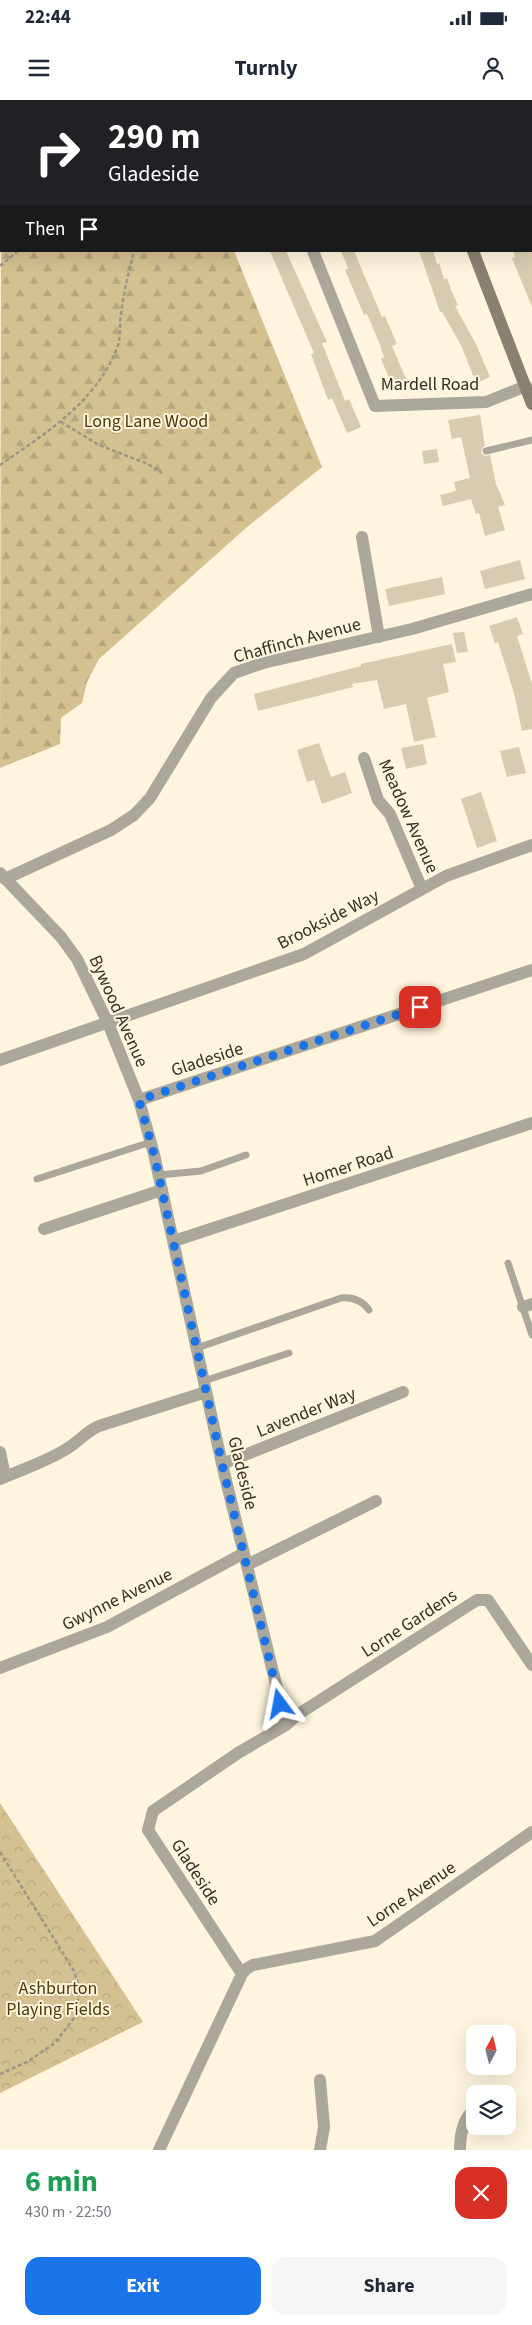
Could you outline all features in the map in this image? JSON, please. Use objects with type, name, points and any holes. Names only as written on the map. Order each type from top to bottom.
[{"type":"street","name":"Mardell Road","points":[[313,252],[375,406],[486,402],[526,386]]},
{"type":"street","points":[[473,252],[532,404]]},
{"type":"street","points":[[362,537],[379,637]]},
{"type":"street","name":"Chaffinch Avenue","points":[[3,876],[111,830],[134,815],[150,798],[211,698],[234,673],[258,664],[379,637],[532,594]]},
{"type":"street","name":"Meadow Avenue","points":[[364,758],[378,800],[390,814],[422,889]]},
{"type":"street","name":"Brookside Way","points":[[0,1060],[304,954],[460,870],[532,845]]},
{"type":"street","name":"Bywood Avenue","points":[[3,876],[70,948],[82,966],[108,1023],[139,1100]]},
{"type":"street","name":"Gladeside","points":[[242,1974],[148,1830],[153,1811],[238,1753],[286,1724],[222,1464],[159,1175],[139,1100],[532,970]]},
{"type":"street","name":"Homer Road","points":[[174,1241],[532,1123]]},
{"type":"street","points":[[44,1229],[162,1190]]},
{"type":"street","points":[[0,1452],[3,1477],[47,1460],[99,1426],[205,1386]]},
{"type":"street","name":"Lavender Way","points":[[222,1464],[403,1392]]},
{"type":"street","name":"Gwynne Avenue","points":[[0,1668],[84,1638],[246,1559],[376,1501]]},
{"type":"street","name":"Lorne Gardens","points":[[286,1724],[297,1715],[477,1600],[488,1600],[532,1665]]},
{"type":"street","name":"Lorne Avenue","points":[[242,1974],[253,1965],[375,1941],[532,1832]]},
{"type":"street","points":[[158,2150],[242,1974]]},
{"type":"street","points":[[320,2080],[324,2127],[320,2150]]},
{"type":"street","points":[[460,2150],[463,2126],[466,2119]]},
{"type":"lane","points":[[486,451],[532,440]]},
{"type":"lane","points":[[37,1179],[151,1142]]},
{"type":"lane","points":[[159,1175],[200,1171],[246,1155]]},
{"type":"lane","points":[[508,1263],[528,1306],[532,1336]]},
{"type":"lane","points":[[196,1348],[341,1298],[351,1297],[360,1301],[369,1310]]},
{"type":"lane","points":[[205,1386],[289,1353]]},
{"type":"path","points":[[0,266],[17,252]]},
{"type":"path","points":[[0,465],[62,422],[100,380],[118,343],[121,314],[134,252]]},
{"type":"path","points":[[62,422],[99,445],[148,464],[162,473]]},
{"type":"path","points":[[0,1852],[74,1971],[80,1990],[74,2018],[55,2043],[27,2062],[0,2074]]},
{"type":"green space","name":"Long Lane Wood","points":[[1,252],[234,252],[322,467],[246,528],[99,659],[87,682],[82,703],[61,718],[60,744],[0,768]]},
{"type":"green space","name":"Ashburton Playing Fields","points":[[0,1803],[143,2022],[0,2093]]},
{"type":"building","points":[[270,252],[286,252],[327,342],[322,343],[345,401],[349,399],[361,427],[347,433],[332,398],[328,400],[311,354],[314,353]]},
{"type":"building","points":[[341,252],[354,252],[382,317],[385,316],[397,344],[392,346],[407,381],[393,387],[381,359],[384,357],[379,342],[367,314],[364,315],[345,270],[348,268]]},
{"type":"building","points":[[419,252],[433,252],[437,264],[439,263],[444,279],[447,278],[458,305],[455,306],[476,344],[490,377],[476,383],[461,345],[442,312],[440,312]]},
{"type":"building","points":[[513,252],[532,252],[532,307],[512,258],[515,257]]},
{"type":"building","points":[[480,415],[485,446],[482,448],[481,453],[485,456],[490,455],[496,484],[505,505],[498,507],[505,530],[485,536],[479,513],[476,514],[471,499],[443,506],[440,495],[456,491],[454,482],[470,478],[461,437],[452,439],[448,420]]},
{"type":"building","points":[[437,449],[439,462],[424,464],[422,451]]},
{"type":"building","points":[[520,560],[525,579],[485,589],[480,571]]},
{"type":"building","points":[[442,577],[445,594],[389,606],[385,589]]},
{"type":"building","points":[[517,617],[523,634],[517,636],[532,684],[532,729],[522,731],[514,693],[498,642],[495,643],[489,626]]},
{"type":"building","points":[[464,632],[468,652],[457,653],[453,633]]},
{"type":"building","points":[[452,644],[456,662],[443,664],[449,692],[427,698],[436,737],[414,742],[406,704],[384,709],[377,680],[352,684],[353,687],[258,711],[254,694],[361,666],[361,664]]},
{"type":"building","points":[[319,743],[331,777],[345,772],[352,793],[322,804],[314,780],[307,782],[297,750]]},
{"type":"building","points":[[423,744],[427,764],[406,769],[401,748]]},
{"type":"building","points":[[519,747],[526,773],[507,777],[500,751]]},
{"type":"building","points":[[481,792],[497,841],[477,848],[461,799]]},
{"type":"route","points":[[280,1704],[222,1464],[154,1154],[139,1100],[420,1007]]}]
